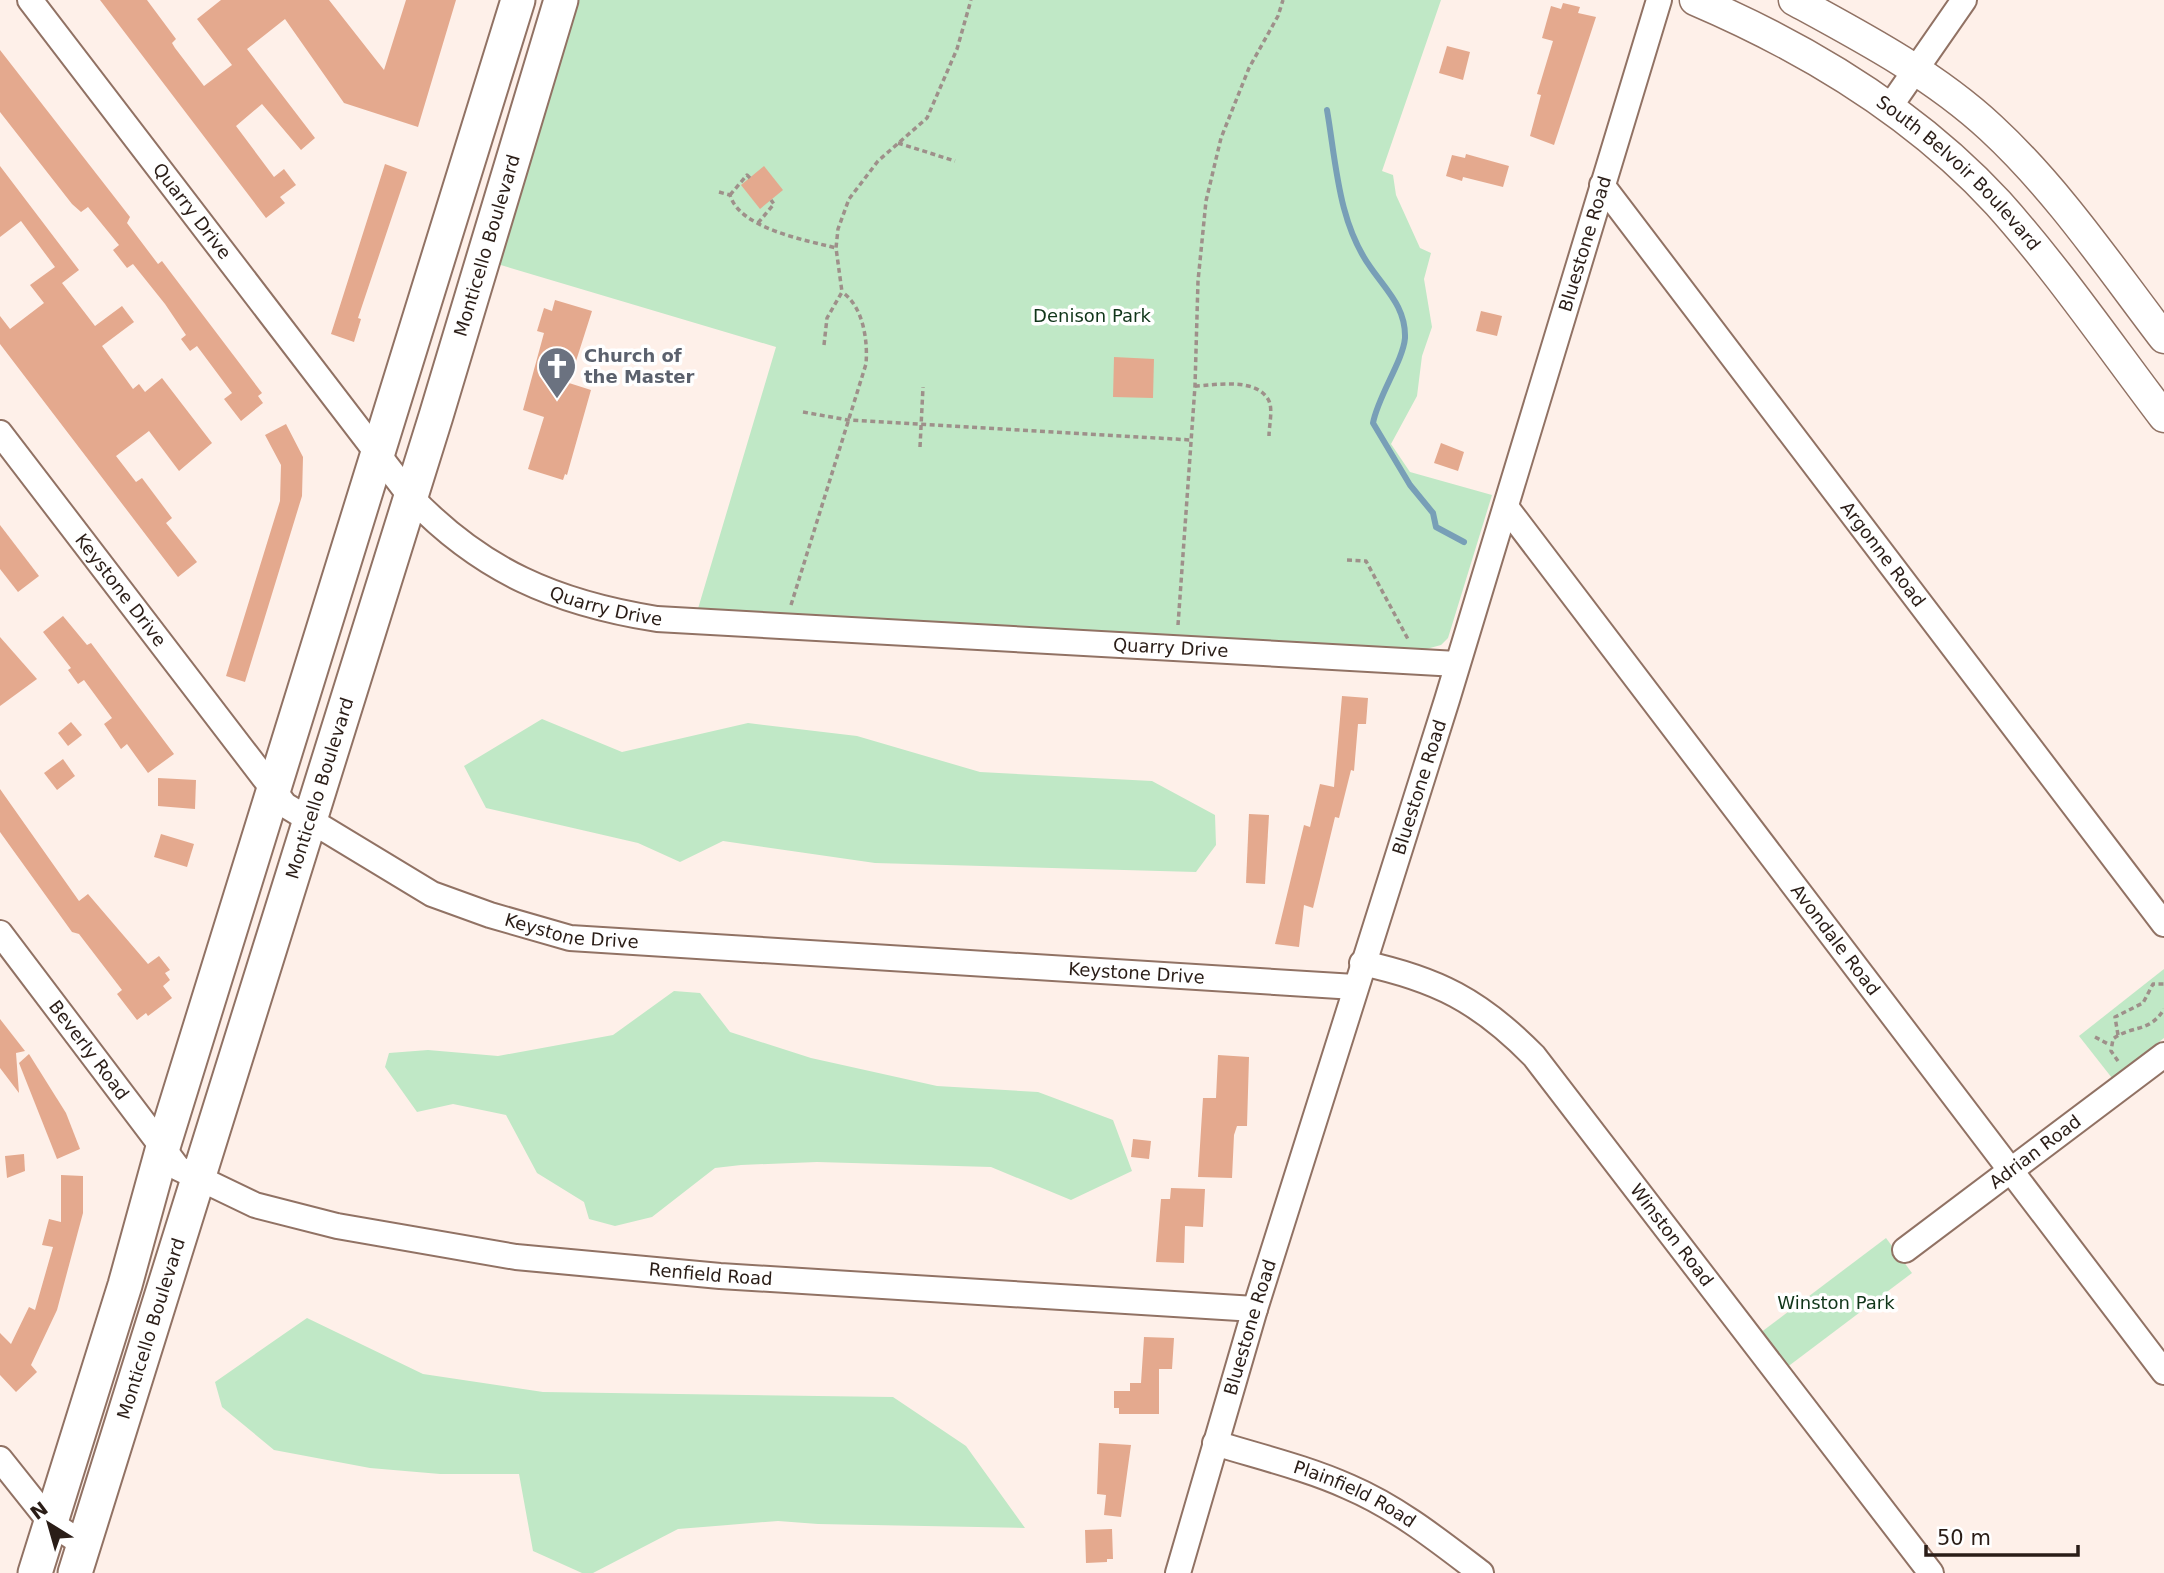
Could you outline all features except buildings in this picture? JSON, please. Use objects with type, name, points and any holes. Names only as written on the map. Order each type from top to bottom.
[{"type":"main road","name":"Monticello Boulevard","points":[[79,1558],[273,789],[379,457],[518,0]]},
{"type":"main road","name":"Monticello Boulevard","points":[[35,1573],[121,1299],[179,1164],[309,819],[561,0]]},
{"type":"street","name":"Quarry Drive","points":[[30,0],[410,496],[442,529],[498,568],[574,602],[617,612],[688,621],[1457,664]]},
{"type":"street","name":"Bluestone Road","points":[[1178,1573],[1255,1309],[1506,507],[1659,0]]},
{"type":"street","name":"South Belvoir Boulevard","points":[[1695,0],[1762,29],[1808,54],[1889,108],[1964,169],[2004,210],[2164,418]]},
{"type":"street","points":[[1794,0],[1914,71],[1990,128],[2065,209],[2164,338]]},
{"type":"street","points":[[1889,108],[1964,0]]},
{"type":"street","name":"Argonne Road","points":[[1602,185],[2164,924]]},
{"type":"street","name":"Keystone Drive","points":[[0,433],[285,805],[432,894],[490,915],[570,938],[1355,987]]},
{"type":"street","name":"Avondale Road","points":[[1506,507],[2164,1372]]},
{"type":"street","name":"Beverly Road","points":[[0,933],[179,1164]]},
{"type":"street","name":"Winston Road","points":[[1362,963],[1414,975],[1445,987],[1478,1005],[1505,1026],[1534,1056],[1931,1573]]},
{"type":"street","name":"Adrian Road","points":[[1905,1250],[2164,1055]]},
{"type":"street","name":"Renfield Road","points":[[179,1164],[255,1205],[337,1226],[516,1257],[720,1276],[1255,1309]]},
{"type":"street","name":"Plainfield Road","points":[[1215,1443],[1311,1473],[1369,1496],[1406,1518],[1481,1573]]},
{"type":"street","points":[[0,1459],[79,1558]]},
{"type":"path","points":[[824,345],[827,318],[842,292],[836,248],[838,229],[849,200],[878,161],[927,118],[938,98],[971,0]]},
{"type":"path","points":[[1177,629],[1195,386],[1201,244],[1213,168],[1221,138],[1240,90],[1283,0]]},
{"type":"path","points":[[898,143],[955,161]]},
{"type":"path","points":[[730,195],[747,175],[750,178]]},
{"type":"path","points":[[719,192],[730,195],[740,212],[758,223],[836,248]]},
{"type":"path","points":[[758,223],[774,204],[771,201]]},
{"type":"path","points":[[791,607],[867,351],[862,320],[850,297],[842,292]]},
{"type":"path","points":[[1195,386],[1240,385],[1260,390],[1270,406],[1269,436]]},
{"type":"path","points":[[920,447],[923,387]]},
{"type":"path","points":[[803,412],[848,420],[1191,440]]},
{"type":"path","points":[[1347,560],[1366,561],[1410,643]]},
{"type":"path","points":[[2118,1035],[2115,1017],[2143,1003],[2153,984],[2164,984]]},
{"type":"path","points":[[2110,1045],[2118,1035],[2144,1028],[2158,1018],[2164,1009]]},
{"type":"path","points":[[2095,1037],[2110,1045],[2113,1056],[2120,1062]]},
{"type":"green space","name":"Denison Park","points":[[575,0],[1441,0],[1382,171],[1393,175],[1396,195],[1420,248],[1431,253],[1424,279],[1432,327],[1422,356],[1417,396],[1391,444],[1410,472],[1492,495],[1448,638],[1441,645],[1419,651],[697,612],[776,347],[494,263]]},
{"type":"green space","points":[[542,719],[622,752],[748,723],[857,736],[980,772],[1152,781],[1215,815],[1216,845],[1196,872],[875,863],[723,841],[680,862],[638,843],[486,808],[464,766]]},
{"type":"green space","points":[[2164,969],[2164,1038],[2112,1078],[2079,1036]]},
{"type":"green space","points":[[674,991],[700,993],[730,1032],[811,1058],[937,1086],[1038,1092],[1113,1120],[1132,1171],[1071,1200],[991,1167],[817,1162],[741,1165],[715,1168],[652,1217],[615,1226],[589,1219],[584,1202],[537,1173],[506,1115],[453,1104],[417,1112],[385,1067],[389,1053],[428,1050],[498,1056],[613,1035]]},
{"type":"green space","name":"Winston Park","points":[[1886,1238],[1912,1273],[1786,1368],[1760,1333]]},
{"type":"green space","points":[[307,1318],[423,1374],[543,1392],[893,1397],[966,1446],[1025,1528],[778,1521],[678,1529],[593,1573],[582,1573],[533,1551],[519,1474],[440,1474],[370,1468],[274,1450],[222,1407],[215,1382]]},
{"type":"waterway","points":[[1327,110],[1340,192],[1351,232],[1371,268],[1394,300],[1404,327],[1403,347],[1373,423],[1410,485],[1433,513],[1436,527],[1464,542]]},
{"type":"place","name":"Church of the Master","points":[[557,400]]}]
